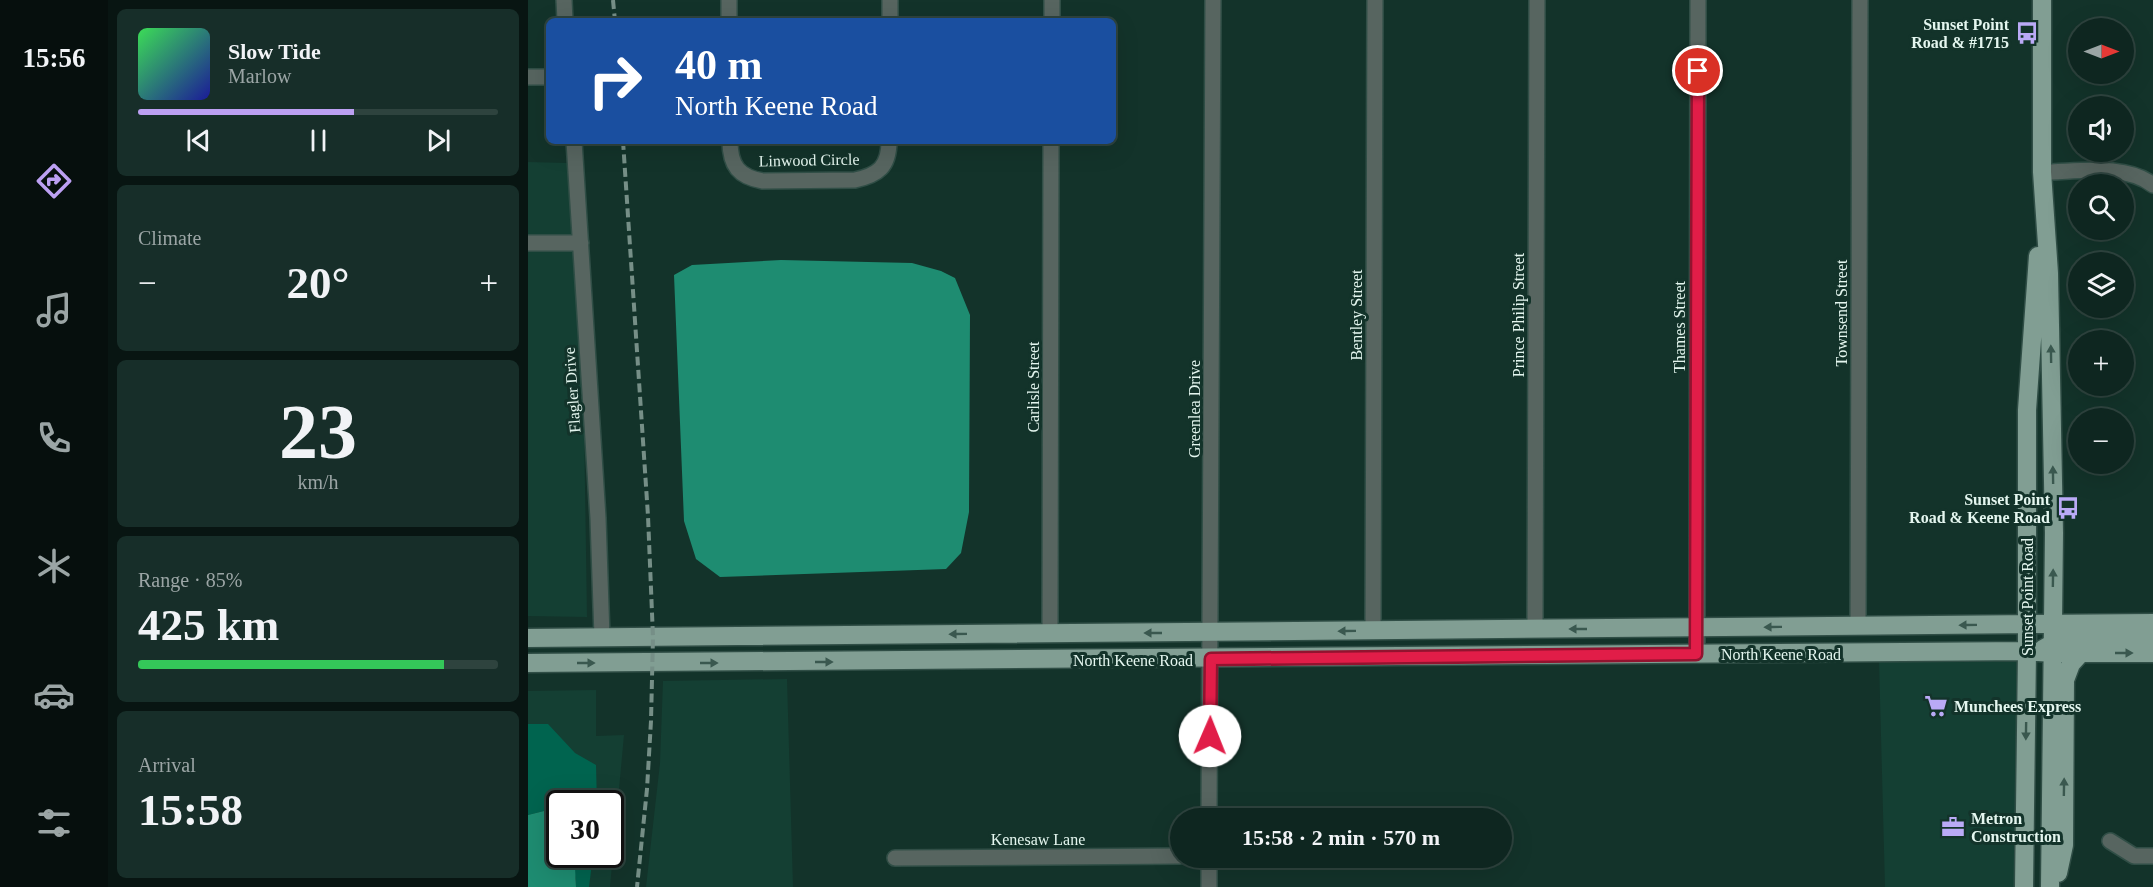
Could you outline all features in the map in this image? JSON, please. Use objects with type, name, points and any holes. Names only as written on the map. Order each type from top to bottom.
[{"type":"main road","name":"Sunset Point Road","points":[[2042,0],[2042,201],[2026,410],[2039,638],[2049,887]]},
{"type":"main road","name":"Sunset Point Road","points":[[2024,887],[2026,672],[2053,603],[2054,533],[2049,273],[2042,201]]},
{"type":"main road","points":[[2039,638],[2153,623]]},
{"type":"main road","name":"North Keene Road","points":[[528,638],[2004,625],[2039,638]]},
{"type":"main road","points":[[2039,638],[2153,636]]},
{"type":"main road","name":"North Keene Road","points":[[528,663],[1783,653],[1850,642],[1991,641],[2039,638]]},
{"type":"main road","points":[[2039,638],[2081,653],[2153,653]]},
{"type":"main road","points":[[2055,887],[2064,845],[2065,680],[2071,664],[2081,653]]},
{"type":"street","points":[[564,0],[565,18]]},
{"type":"street","points":[[729,0],[729,18]]},
{"type":"street","points":[[890,0],[890,18]]},
{"type":"street","points":[[1052,0],[1052,18]]},
{"type":"street","name":"Greenlea Drive","points":[[1209,808],[1213,0]]},
{"type":"street","name":"Bentley Street","points":[[1373,631],[1375,0]]},
{"type":"street","name":"Prince Philip Street","points":[[1535,629],[1537,0]]},
{"type":"street","name":"Thames Street","points":[[1696,654],[1698,0]]},
{"type":"street","name":"Townsend Street","points":[[1858,626],[1860,0]]},
{"type":"street","points":[[528,77],[546,77]]},
{"type":"street","name":"Flagler Drive","points":[[574,144],[598,518],[602,637]]},
{"type":"street","name":"Linwood Circle","points":[[730,144],[733,163],[740,173],[750,179],[763,181],[855,180],[869,177],[880,170],[887,160],[890,144]]},
{"type":"street","name":"Carlisle Street","points":[[1050,633],[1051,144]]},
{"type":"street","points":[[2042,172],[2121,171],[2136,174],[2153,185]]},
{"type":"street","points":[[528,243],[581,243]]},
{"type":"street","points":[[2109,841],[2134,856],[2153,856]]},
{"type":"street","name":"Kenesaw Lane","points":[[895,858],[1170,856]]},
{"type":"street","points":[[1209,868],[1209,887]]},
{"type":"shaded area","points":[[528,162],[567,163],[572,236],[528,236]]},
{"type":"shaded area","points":[[528,250],[573,250],[584,421],[587,617],[528,616]]},
{"type":"shaded area","points":[[781,260],[912,263],[941,271],[955,278],[970,315],[969,512],[961,553],[946,569],[720,577],[696,559],[684,521],[674,275],[692,265]]},
{"type":"shaded area","points":[[2019,659],[2019,670],[2016,674],[2018,676],[2016,887],[1885,887],[1879,660]]},
{"type":"shaded area","points":[[787,679],[793,887],[646,887],[660,763],[663,681]]},
{"type":"shaded area","points":[[596,690],[596,736],[624,735],[619,790],[546,790],[546,868],[612,868],[610,887],[528,887],[528,691]]},
{"type":"shaded area","points":[[528,724],[548,724],[575,753],[596,765],[597,790],[546,790],[546,810],[528,815]]},
{"type":"shaded area","points":[[546,810],[546,868],[575,868],[576,887],[528,887],[528,815]]},
{"type":"shaded area","points":[[573,868],[591,868],[589,887],[576,887]]},
{"type":"railway","points":[[613,0],[615,18]]},
{"type":"railway","points":[[623,144],[648,516],[653,637],[647,789],[637,887]]},
{"type":"place","name":"Sunset Point Road & #1715","points":[[2027,33]]},
{"type":"place","name":"Sunset Point Road & Keene Road","points":[[2068,508]]},
{"type":"place","name":"Munchees Express","points":[[1936,706]]},
{"type":"place","name":"Metron Construction","points":[[1953,827]]},
{"type":"route","points":[[1210,736],[1211,659],[1696,654],[1698,71]]}]
